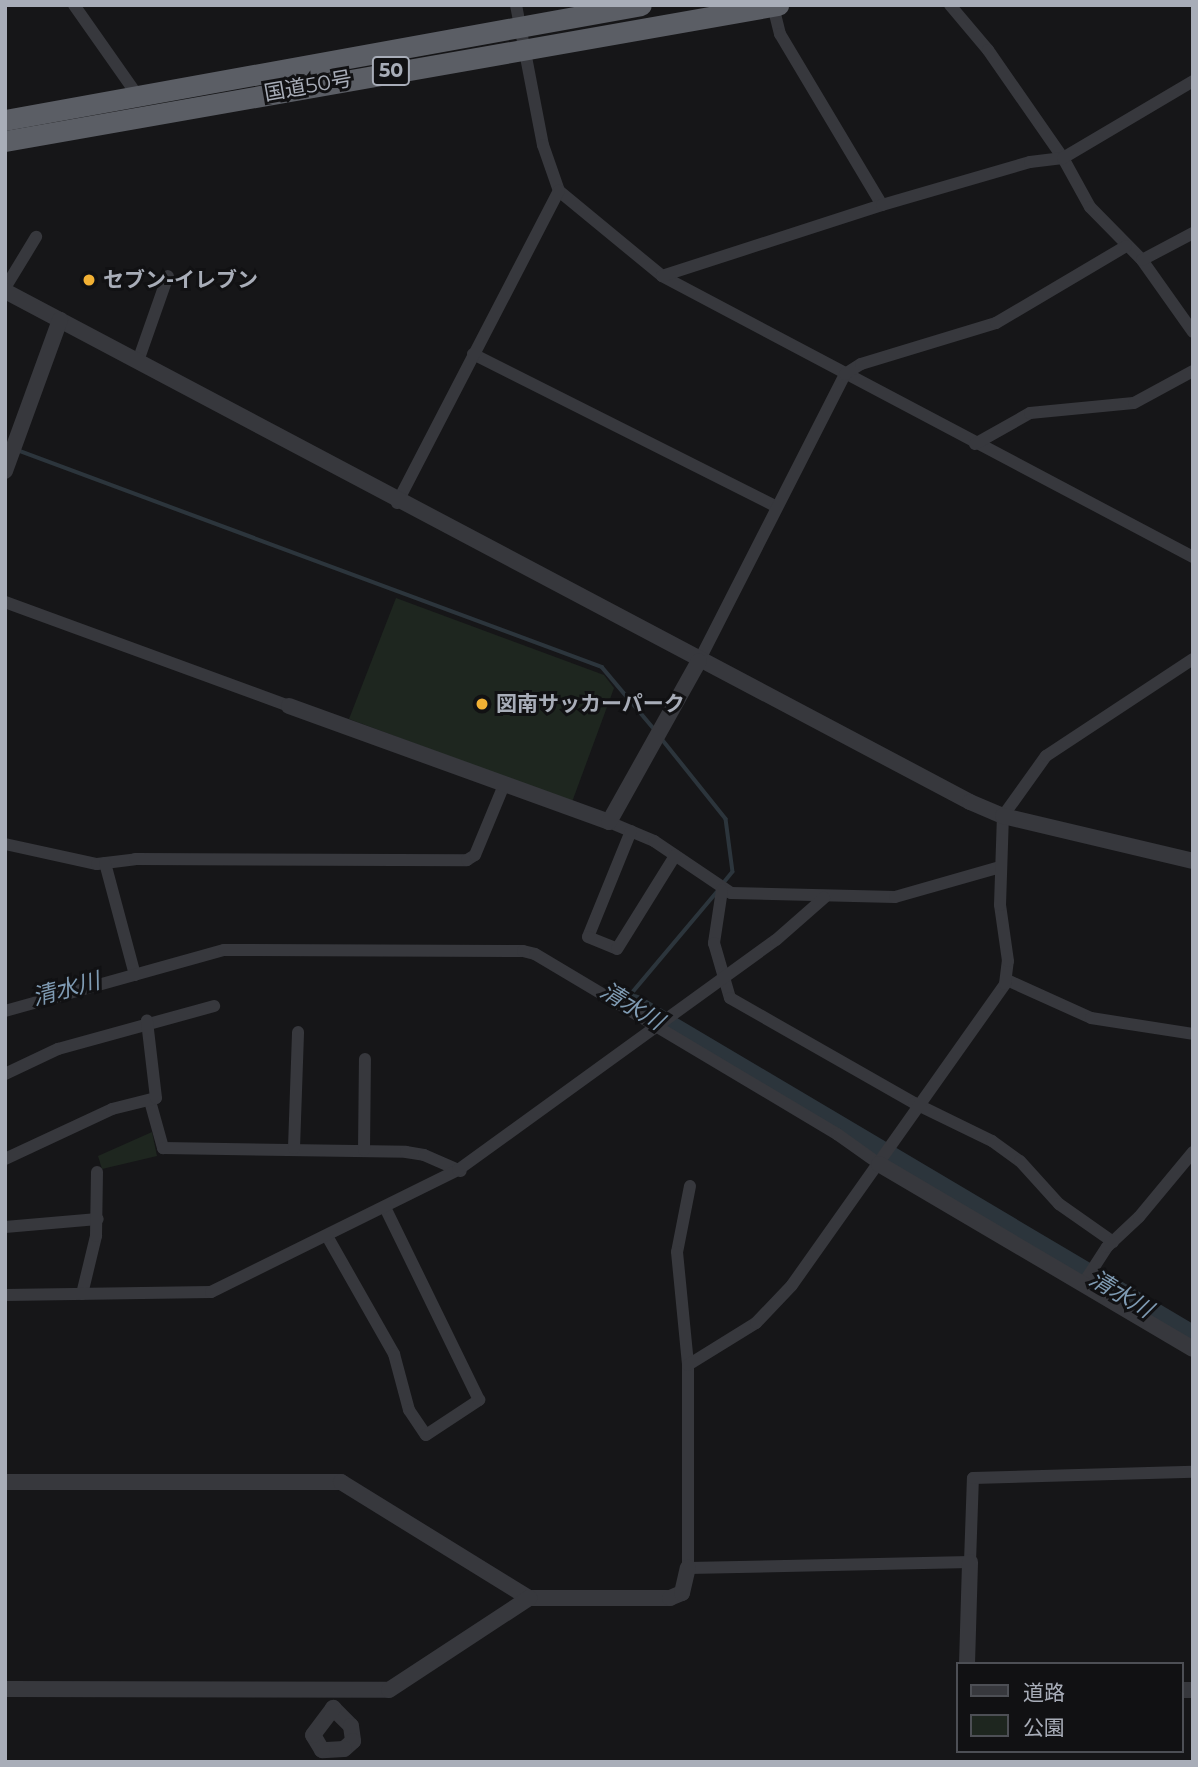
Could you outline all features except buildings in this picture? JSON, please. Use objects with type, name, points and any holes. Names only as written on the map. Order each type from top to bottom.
[{"type":"highway","name":"国道50号","points":[[521,38],[641,5]]},
{"type":"highway","name":"国道50号","points":[[5,120],[144,105],[521,38],[775,6]]},
{"type":"highway","name":"国道50号","points":[[5,141],[144,105]]},
{"type":"street","points":[[74,5],[144,105]]},
{"type":"street","points":[[516,5],[543,145],[559,191],[662,276],[975,444],[1193,556]]},
{"type":"street","points":[[950,5],[988,50],[1063,158],[1090,207],[1142,260],[1193,332]]},
{"type":"street","points":[[775,6],[780,34],[882,205]]},
{"type":"street","points":[[662,276],[882,205],[1030,162],[1063,158],[1193,81]]},
{"type":"street","points":[[397,502],[559,191]]},
{"type":"street","points":[[1142,260],[1193,233]]},
{"type":"street","points":[[36,237],[5,290],[397,502],[699,661],[1003,816],[1193,861]]},
{"type":"street","points":[[609,822],[699,661],[845,374],[862,364],[996,323],[1126,246]]},
{"type":"street","points":[[138,361],[168,275]]},
{"type":"street","points":[[5,471],[60,320]]},
{"type":"street","points":[[473,355],[777,508]]},
{"type":"street","points":[[975,444],[1030,413],[1135,403],[1193,371]]},
{"type":"street","points":[[5,602],[609,822],[675,856],[722,890],[824,898],[895,897],[1000,867]]},
{"type":"street","points":[[688,1364],[764,1316],[795,1281],[1007,980],[1000,867],[1003,816],[1046,757],[1193,659]]},
{"type":"street","points":[[5,844],[84,863],[129,859],[467,860],[475,855],[504,785]]},
{"type":"street","points":[[631,831],[588,937],[617,949],[675,856]]},
{"type":"street","points":[[105,863],[135,975]]},
{"type":"street","points":[[722,890],[713,931],[726,991],[738,1005],[1000,1146],[1059,1204],[1113,1242]]},
{"type":"street","points":[[5,1295],[206,1294],[327,1236],[461,1171],[724,978],[824,898]]},
{"type":"street","points":[[5,1011],[224,950],[523,951],[535,954],[660,1025],[827,1128],[1087,1278],[1193,1349]]},
{"type":"street","points":[[1007,980],[1091,1018],[1193,1034]]},
{"type":"street","points":[[5,1074],[58,1049],[147,1021],[214,1006]]},
{"type":"street","points":[[5,1159],[120,1106],[156,1098],[157,1088],[147,1021]]},
{"type":"street","points":[[294,1149],[298,1032]]},
{"type":"street","points":[[364,1150],[365,1059]]},
{"type":"street","points":[[150,1101],[163,1148],[364,1150],[424,1155],[461,1171]]},
{"type":"street","points":[[1087,1278],[1113,1242],[1193,1152]]},
{"type":"street","points":[[82,1294],[98,1219],[97,1172]]},
{"type":"street","points":[[5,1482],[341,1482],[529,1598],[670,1598],[682,1593],[688,1568],[688,1364],[677,1252],[690,1186]]},
{"type":"street","points":[[327,1236],[394,1354],[409,1410],[426,1435],[479,1400],[385,1207]]},
{"type":"street","points":[[5,1227],[98,1219]]},
{"type":"street","points":[[967,1662],[973,1478],[1193,1472]]},
{"type":"street","points":[[688,1568],[970,1562]]},
{"type":"street","points":[[5,1689],[388,1690],[529,1598]]},
{"type":"street","points":[[332,1691],[332,1709]]},
{"type":"green space","name":"図南サッカーパーク","points":[[396,598],[604,675],[614,688],[572,802],[349,719]]},
{"type":"green space","points":[[152,1132],[157,1156],[102,1169],[98,1156]]},
{"type":"waterway","points":[[17,450],[602,667],[655,730]]},
{"type":"waterway","points":[[662,739],[726,819],[733,872],[724,883]]},
{"type":"waterway","points":[[633,1005],[631,994],[717,892]]},
{"type":"waterway","name":"清水川","points":[[633,1005],[1193,1337]]},
{"type":"place","name":"セブン-イレブン","points":[[89,280]]},
{"type":"place","name":"図南サッカーパーク","points":[[482,704]]}]
